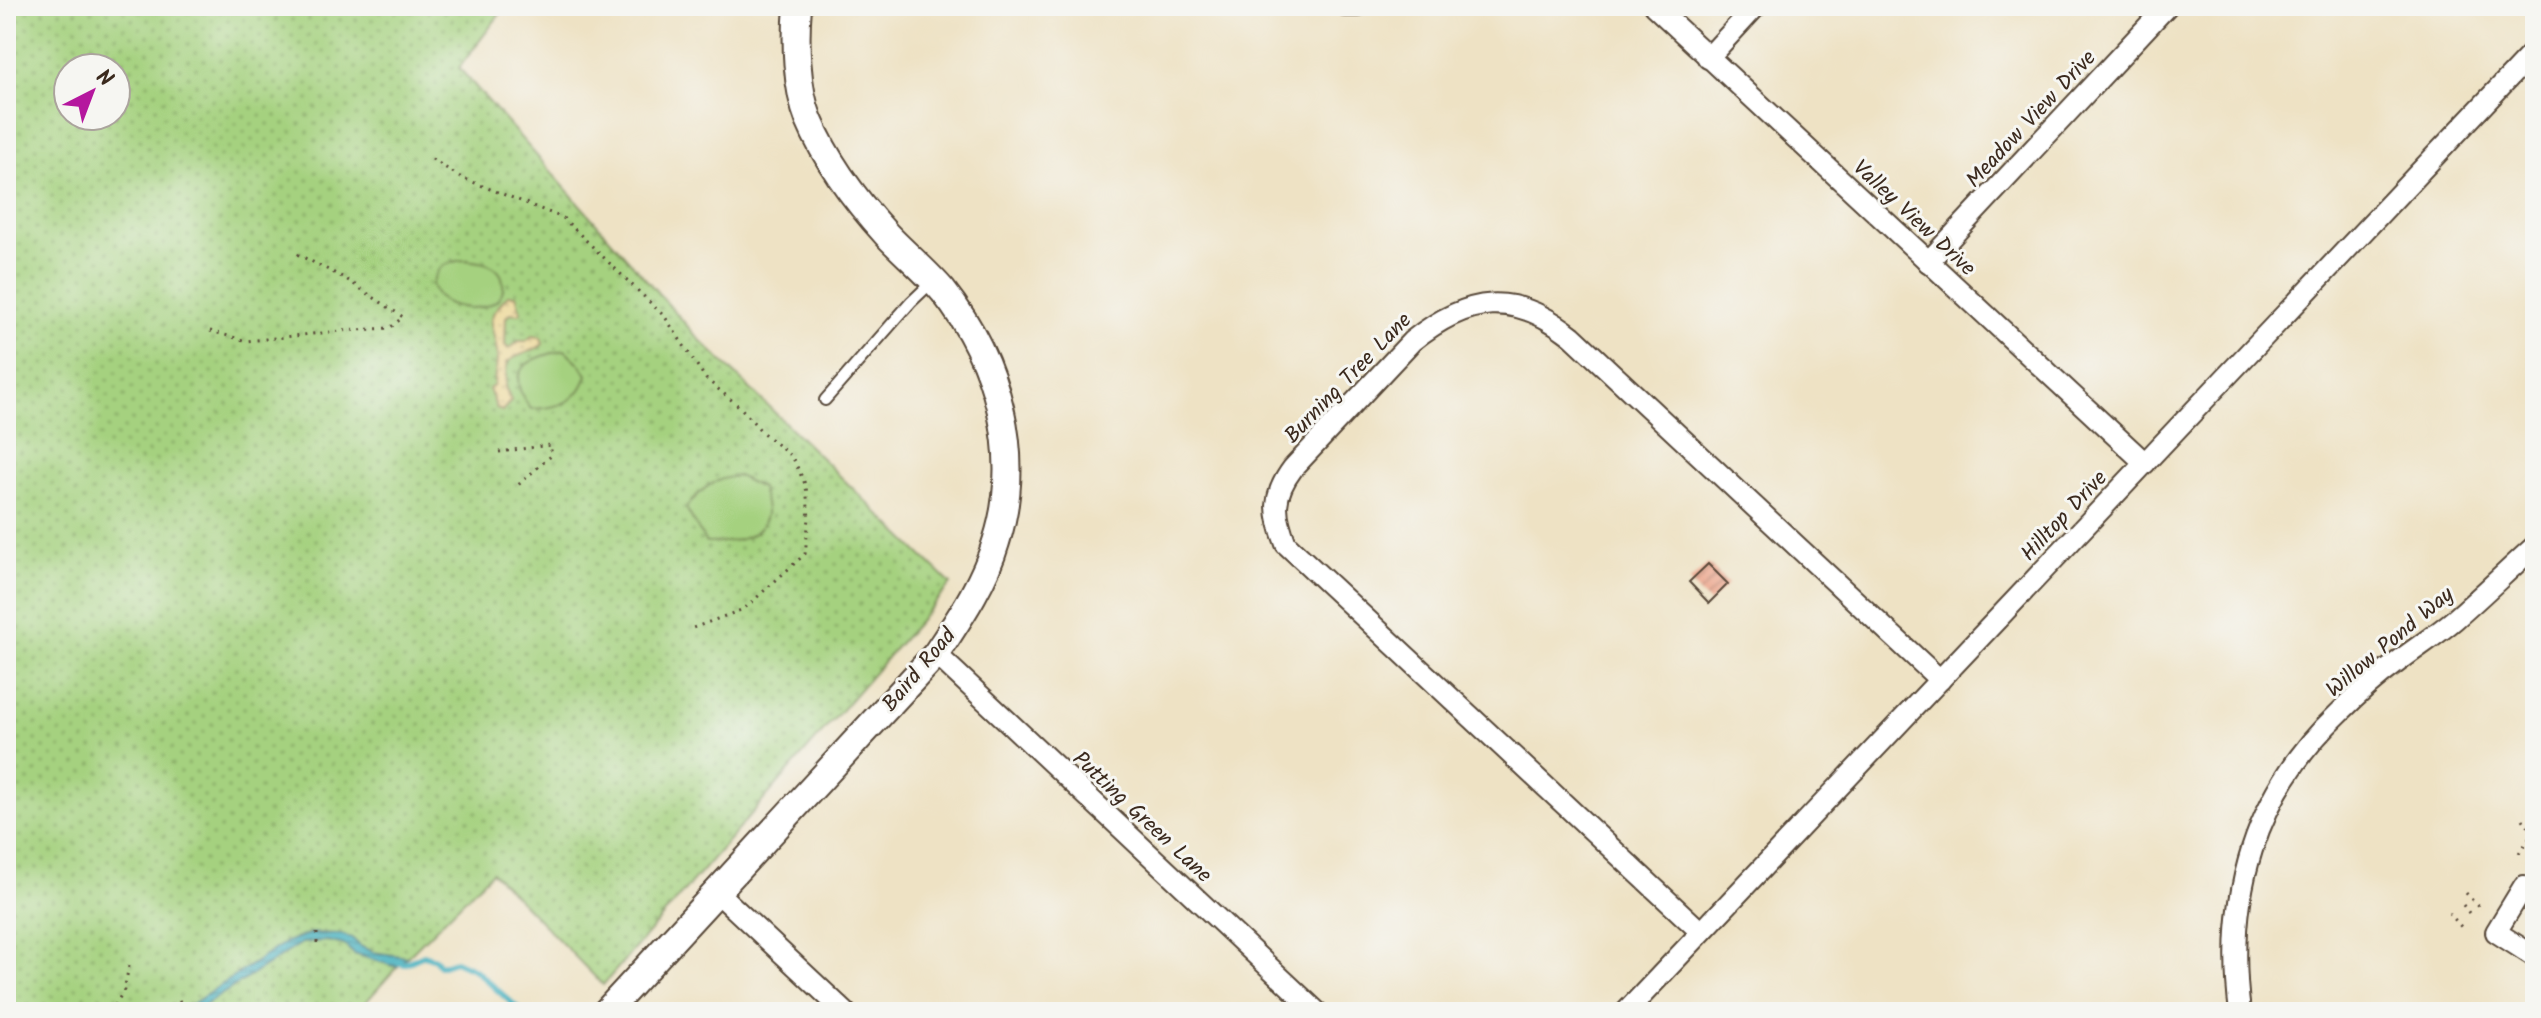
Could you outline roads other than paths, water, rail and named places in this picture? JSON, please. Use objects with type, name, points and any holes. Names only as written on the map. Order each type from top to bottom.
[{"type":"street","name":"Baird Road","points":[[606,1012],[936,654],[971,601],[996,543],[1005,507],[1005,434],[985,358],[964,320],[933,281],[852,194],[808,118],[797,53],[798,6]]},
{"type":"street","points":[[1345,6],[1358,6]]},
{"type":"street","name":"Valley View Drive","points":[[1654,6],[2145,463]]},
{"type":"street","points":[[1708,58],[1756,6]]},
{"type":"street","name":"Meadow View Drive","points":[[1928,262],[2167,6]]},
{"type":"street","name":"Hilltop Drive","points":[[1626,1012],[2535,50]]},
{"type":"street","name":"Burning Tree Lane","points":[[1701,932],[1286,544],[1278,522],[1276,503],[1282,483],[1412,341],[1434,323],[1483,305],[1531,310],[1553,321],[1940,680]]},
{"type":"street","name":"Willow Pond Way","points":[[2240,1012],[2235,973],[2237,915],[2245,872],[2259,825],[2278,790],[2305,750],[2338,713],[2392,665],[2453,621],[2535,546]]},
{"type":"street","name":"Putting Green Lane","points":[[936,654],[1317,1012]]},
{"type":"street","points":[[2535,893],[2524,886],[2496,932],[2535,957]]},
{"type":"street","points":[[718,893],[845,1012]]},
{"type":"lane","points":[[825,400],[933,281]]},
{"type":"water","points":[[311,933],[340,934],[373,952],[407,957],[397,967],[354,954],[344,945],[327,941],[302,943],[194,1012],[180,1012],[286,942]]},
{"type":"waterway","points":[[395,961],[404,964],[424,955],[435,959],[440,966],[455,961],[475,970],[522,1012]]}]
